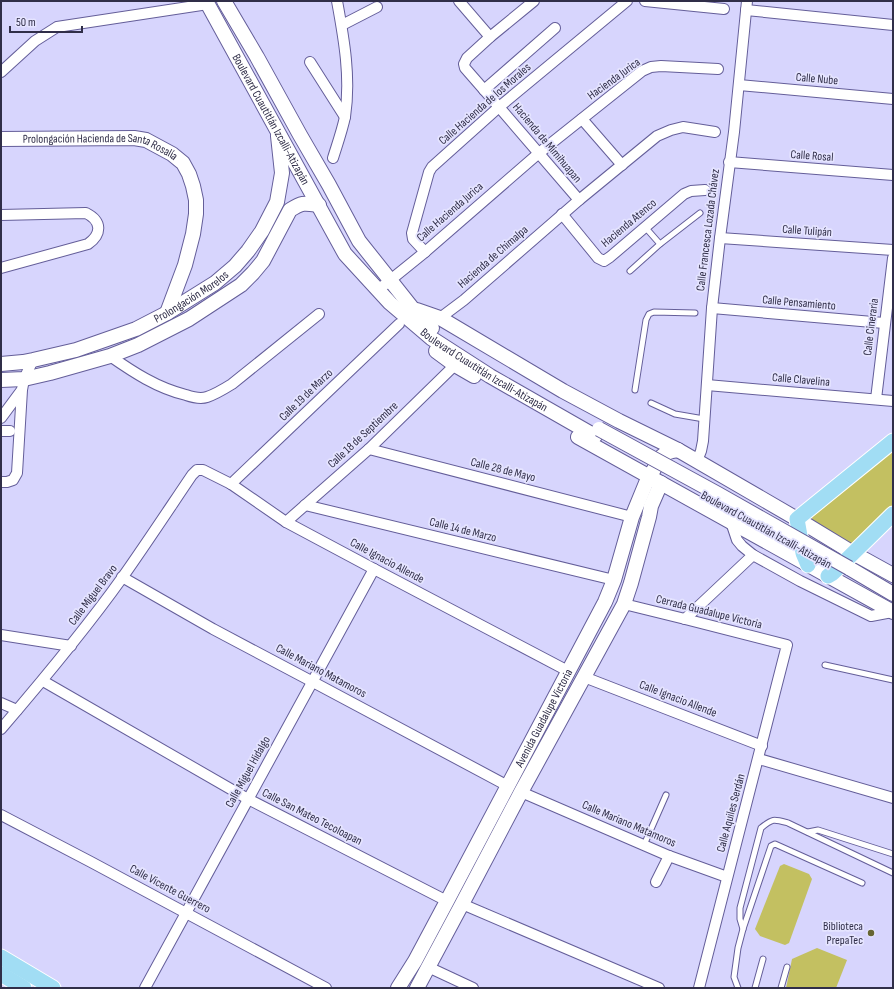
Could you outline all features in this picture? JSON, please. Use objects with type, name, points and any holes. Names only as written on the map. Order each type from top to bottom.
[{"type":"main road","name":"Boulevard Cuautitlán Izcalli-Atizapán","points":[[224,1],[359,240],[413,309],[490,376],[844,574],[893,609]]},
{"type":"main road","name":"Boulevard Cuautitlán Izcalli-Atizapán","points":[[207,2],[345,254],[390,303],[436,329],[493,370],[780,529],[893,594]]},
{"type":"main road","name":"Prolongación Morelos","points":[[1,364],[33,360],[80,349],[136,329],[216,283],[235,266],[248,251],[262,231],[277,202],[282,173],[278,130]]},
{"type":"main road","name":"Prolongación Hacienda de Santa Rosalía","points":[[1,139],[134,138],[146,140],[172,154],[183,163],[193,186],[196,200],[196,214],[193,234],[185,265],[167,312]]},
{"type":"main road","name":"Prolongación Morelos","points":[[1,380],[23,384],[50,373],[110,356],[138,345],[189,319],[241,285],[254,273],[263,261],[290,210],[305,203],[319,205]]},
{"type":"main road","points":[[390,303],[399,324],[454,365],[655,480],[828,576],[893,609]]},
{"type":"main road","points":[[436,329],[563,391],[678,450],[893,575]]},
{"type":"main road","points":[[798,519],[893,440]]},
{"type":"main road","name":"Avenida Guadalupe Victoria","points":[[417,988],[521,792],[624,604],[631,584],[649,517],[655,480],[661,457],[666,453],[678,450]]},
{"type":"main road","name":"Avenida Guadalupe Victoria","points":[[398,988],[415,961],[605,602],[614,580],[632,517],[640,496],[655,480]]},
{"type":"main road","points":[[828,576],[833,573],[893,514]]},
{"type":"main road","points":[[798,519],[803,553],[808,565]]},
{"type":"main road","points":[[1,957],[53,988]]},
{"type":"main road","points":[[1,974],[24,988]]},
{"type":"street","points":[[333,158],[345,117],[347,92],[346,52],[337,1]]},
{"type":"street","points":[[459,1],[490,37]]},
{"type":"street","name":"Hacienda de Mimihuapan","points":[[534,1],[490,37],[467,58],[464,64],[465,68],[579,200]]},
{"type":"street","name":"Calle Hacienda de los Morales","points":[[425,252],[413,239],[412,233],[429,172],[432,167],[499,107],[626,1]]},
{"type":"street","points":[[645,1],[724,9]]},
{"type":"street","points":[[1,72],[35,41],[57,27],[207,2]]},
{"type":"street","points":[[747,6],[893,25]]},
{"type":"street","name":"Calle Francesca Lozada Chávez","points":[[697,461],[701,452],[703,441],[712,308],[747,6]]},
{"type":"street","points":[[342,25],[377,7]]},
{"type":"street","points":[[484,90],[555,28]]},
{"type":"street","points":[[310,62],[345,117]]},
{"type":"street","name":"Hacienda Jurica","points":[[539,153],[642,71],[661,66],[718,69]]},
{"type":"street","name":"Calle Nube","points":[[739,85],[893,99]]},
{"type":"street","points":[[582,119],[622,165]]},
{"type":"street","name":"Hacienda de Chimalpa","points":[[436,329],[464,300],[562,214],[657,136],[671,130],[682,128],[715,132]]},
{"type":"street","name":"Calle Hacienda Jurica","points":[[378,290],[425,252],[539,153]]},
{"type":"street","name":"Calle Rosal","points":[[730,162],[893,175]]},
{"type":"street","name":"Hacienda Atenco","points":[[562,214],[598,258],[604,261],[684,194],[691,191],[705,190]]},
{"type":"street","points":[[1,214],[86,213],[92,216],[96,221],[98,232],[88,244],[1,268]]},
{"type":"street","name":"Calle Tulipán","points":[[720,238],[893,250]]},
{"type":"street","name":"Calle Cineraria","points":[[876,399],[893,258]]},
{"type":"street","name":"Calle Pensamiento","points":[[712,308],[884,323]]},
{"type":"street","points":[[110,356],[134,373],[154,384],[176,393],[193,397],[206,397],[221,391],[232,384],[319,314]]},
{"type":"street","name":"Calle 19 de Marzo","points":[[231,484],[399,324]]},
{"type":"street","points":[[1,418],[23,384],[33,360]]},
{"type":"street","name":"Calle 18 de Septiembre","points":[[286,522],[368,449],[454,365]]},
{"type":"street","points":[[1,482],[13,480],[17,473],[23,384]]},
{"type":"street","name":"Calle Clavelina","points":[[707,385],[893,401]]},
{"type":"street","name":"Calle 28 de Mayo","points":[[368,449],[632,517]]},
{"type":"street","name":"Calle Ignacio Allende","points":[[197,470],[203,470],[231,484],[286,522],[568,671]]},
{"type":"street","name":"Calle Miguel Bravo","points":[[1,729],[71,646],[122,577],[192,475],[197,470]]},
{"type":"street","name":"Calle 14 de Marzo","points":[[305,505],[614,580]]},
{"type":"street","points":[[731,522],[737,540],[753,555],[870,616],[893,609]]},
{"type":"street","points":[[685,618],[753,555]]},
{"type":"street","name":"Calle Miguel Hidalgo","points":[[145,988],[374,569]]},
{"type":"street","name":"Calle Mariano Matamoros","points":[[122,577],[212,629],[508,786]]},
{"type":"street","name":"Cerrada Guadalupe Victoria","points":[[624,604],[685,618],[787,645]]},
{"type":"street","points":[[1,635],[71,646]]},
{"type":"street","name":"Calle Aquiles Serdán","points":[[699,988],[759,759],[787,645]]},
{"type":"street","name":"Calle Ignacio Allende","points":[[584,677],[762,746]]},
{"type":"street","name":"Calle San Mateo Tecoloapan","points":[[43,680],[248,799],[447,901]]},
{"type":"street","points":[[1,703],[17,710]]},
{"type":"street","points":[[759,759],[893,798]]},
{"type":"street","name":"Calle Mariano Matamoros","points":[[521,792],[669,856],[727,877]]},
{"type":"street","name":"Calle Vicente Guerrero","points":[[1,815],[326,988]]},
{"type":"street","points":[[656,882],[669,856]]},
{"type":"street","points":[[462,904],[658,988]]},
{"type":"street","points":[[428,967],[473,988]]},
{"type":"lane","points":[[630,271],[660,244],[700,213]]},
{"type":"lane","points":[[645,227],[660,244]]},
{"type":"lane","points":[[635,390],[646,320],[649,314],[654,312],[694,313]]},
{"type":"lane","points":[[651,403],[675,414],[704,419]]},
{"type":"lane","points":[[824,665],[893,680]]},
{"type":"lane","points":[[644,845],[666,795]]},
{"type":"lane","points":[[743,929],[740,919],[740,908],[761,828],[768,822],[776,820],[788,823],[893,873]]},
{"type":"lane","points":[[807,832],[818,830],[893,854]]},
{"type":"lane","points":[[738,988],[734,977],[738,948],[771,846],[775,844],[862,883]]},
{"type":"lane","points":[[755,988],[763,959]]},
{"type":"lane","points":[[781,988],[787,968]]},
{"type":"shaded area","points":[[893,442],[893,507],[853,546],[815,524],[812,519],[813,513]]},
{"type":"shaded area","points":[[784,864],[809,874],[812,879],[789,943],[785,945],[760,936],[755,929],[780,866]]},
{"type":"shaded area","points":[[817,948],[847,960],[836,988],[786,988],[792,959]]},
{"type":"place","name":"Biblioteca PrepaTec","points":[[871,933]]}]
